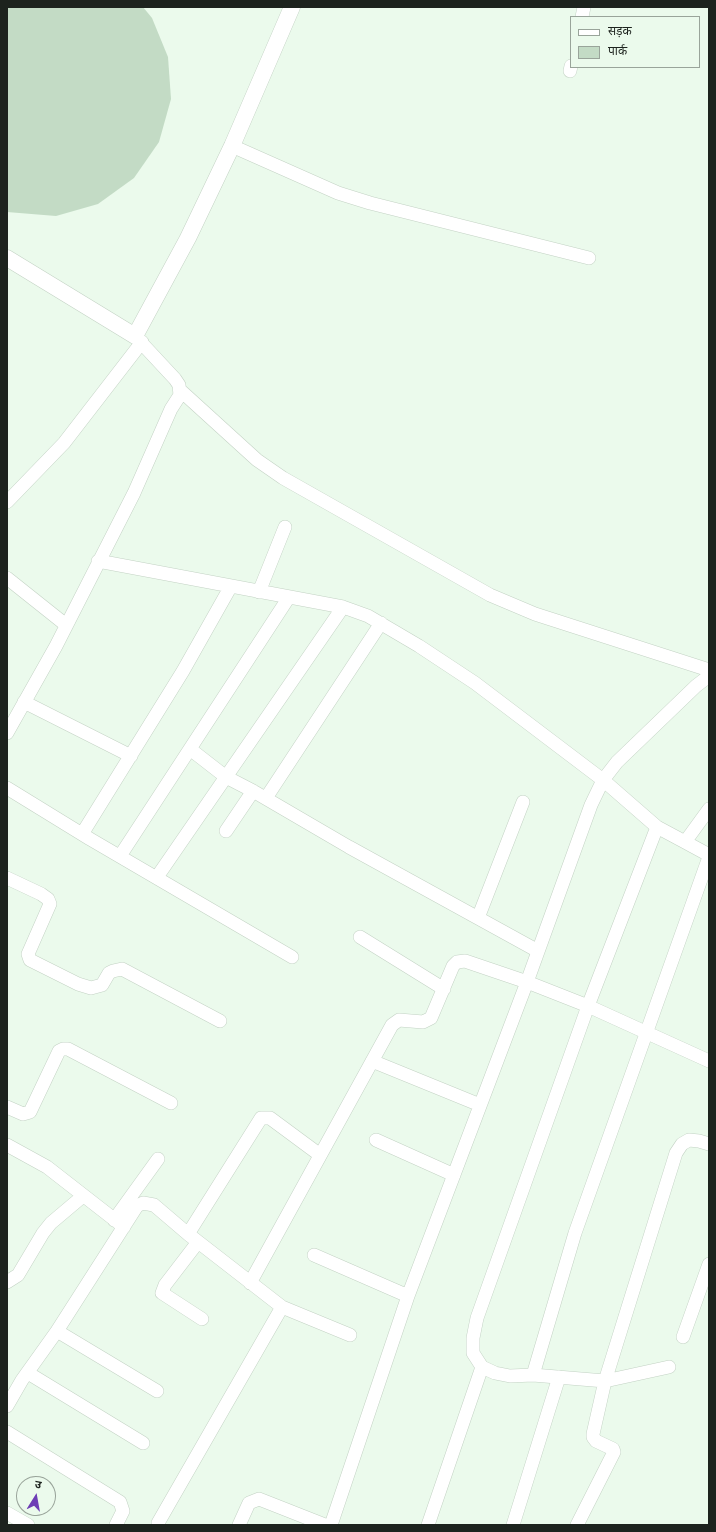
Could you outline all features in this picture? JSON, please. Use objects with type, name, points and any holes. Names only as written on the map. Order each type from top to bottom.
[{"type":"street","points":[[7,502],[64,443],[139,339],[232,146],[292,7]]},
{"type":"street","points":[[232,146],[350,197],[589,258]]},
{"type":"street","points":[[7,259],[139,339],[159,364],[175,379],[180,390],[177,401],[171,409],[134,493],[66,625],[7,733]]},
{"type":"street","points":[[180,390],[257,460],[283,478],[490,595],[535,614],[709,670]]},
{"type":"street","points":[[259,592],[285,526]]},
{"type":"street","points":[[98,562],[343,607],[368,616],[475,683],[603,780],[657,827],[709,856],[648,1032],[575,1233],[533,1375]]},
{"type":"street","points":[[7,578],[66,625]]},
{"type":"street","points":[[82,834],[183,671],[231,586]]},
{"type":"street","points":[[120,856],[289,597]]},
{"type":"street","points":[[157,877],[343,607]]},
{"type":"street","points":[[266,798],[380,623]]},
{"type":"street","points":[[331,1525],[408,1296],[527,982],[591,805],[603,780],[617,762],[696,686],[709,676]]},
{"type":"street","points":[[24,702],[131,756]]},
{"type":"street","points":[[190,748],[226,777],[266,798],[349,847],[538,951]]},
{"type":"street","points":[[7,788],[82,834],[292,957]]},
{"type":"street","points":[[226,831],[253,791]]},
{"type":"street","points":[[478,918],[523,802]]},
{"type":"street","points":[[685,842],[709,809]]},
{"type":"street","points":[[657,827],[588,1006],[477,1318],[473,1338],[473,1353],[482,1367],[495,1373],[510,1376],[533,1375],[605,1381],[670,1367]]},
{"type":"street","points":[[7,878],[41,894],[48,899],[50,904],[28,954],[30,960],[78,984],[91,988],[102,985],[109,973],[113,971],[122,969],[127,970],[220,1021]]},
{"type":"street","points":[[360,937],[444,989]]},
{"type":"street","points":[[250,1282],[395,1022],[399,1020],[423,1022],[431,1018],[453,966],[457,962],[461,961],[527,982],[588,1006],[708,1058]]},
{"type":"street","points":[[7,1107],[23,1114],[30,1112],[59,1052],[63,1049],[68,1050],[171,1103]]},
{"type":"street","points":[[372,1061],[480,1105]]},
{"type":"street","points":[[202,1319],[162,1293],[165,1285],[261,1118],[270,1118],[320,1155]]},
{"type":"street","points":[[376,1140],[454,1175]]},
{"type":"street","points":[[577,1525],[614,1452],[613,1449],[596,1441],[593,1437],[605,1381],[676,1153],[682,1144],[689,1140],[709,1144]]},
{"type":"street","points":[[7,1145],[47,1168],[119,1223]]},
{"type":"street","points":[[7,1406],[22,1380],[57,1331],[119,1223],[158,1159]]},
{"type":"street","points":[[7,1282],[18,1275],[43,1233],[51,1223],[83,1196]]},
{"type":"street","points":[[119,1223],[137,1206],[143,1203],[154,1205],[193,1238],[282,1307],[350,1335]]},
{"type":"street","points":[[314,1255],[408,1296]]},
{"type":"street","points":[[683,1337],[709,1264]]},
{"type":"street","points":[[158,1523],[282,1307]]},
{"type":"street","points":[[57,1331],[157,1391]]},
{"type":"street","points":[[428,1525],[482,1367]]},
{"type":"street","points":[[28,1373],[143,1443]]},
{"type":"street","points":[[513,1525],[559,1377]]},
{"type":"street","points":[[7,1432],[120,1502],[123,1511],[116,1525]]},
{"type":"street","points":[[239,1525],[249,1503],[259,1499],[325,1525]]},
{"type":"street","points":[[7,1513],[28,1525]]},
{"type":"green space","points":[[7,7],[143,7],[152,18],[168,57],[171,99],[159,142],[134,178],[98,204],[56,216],[7,212]]}]
